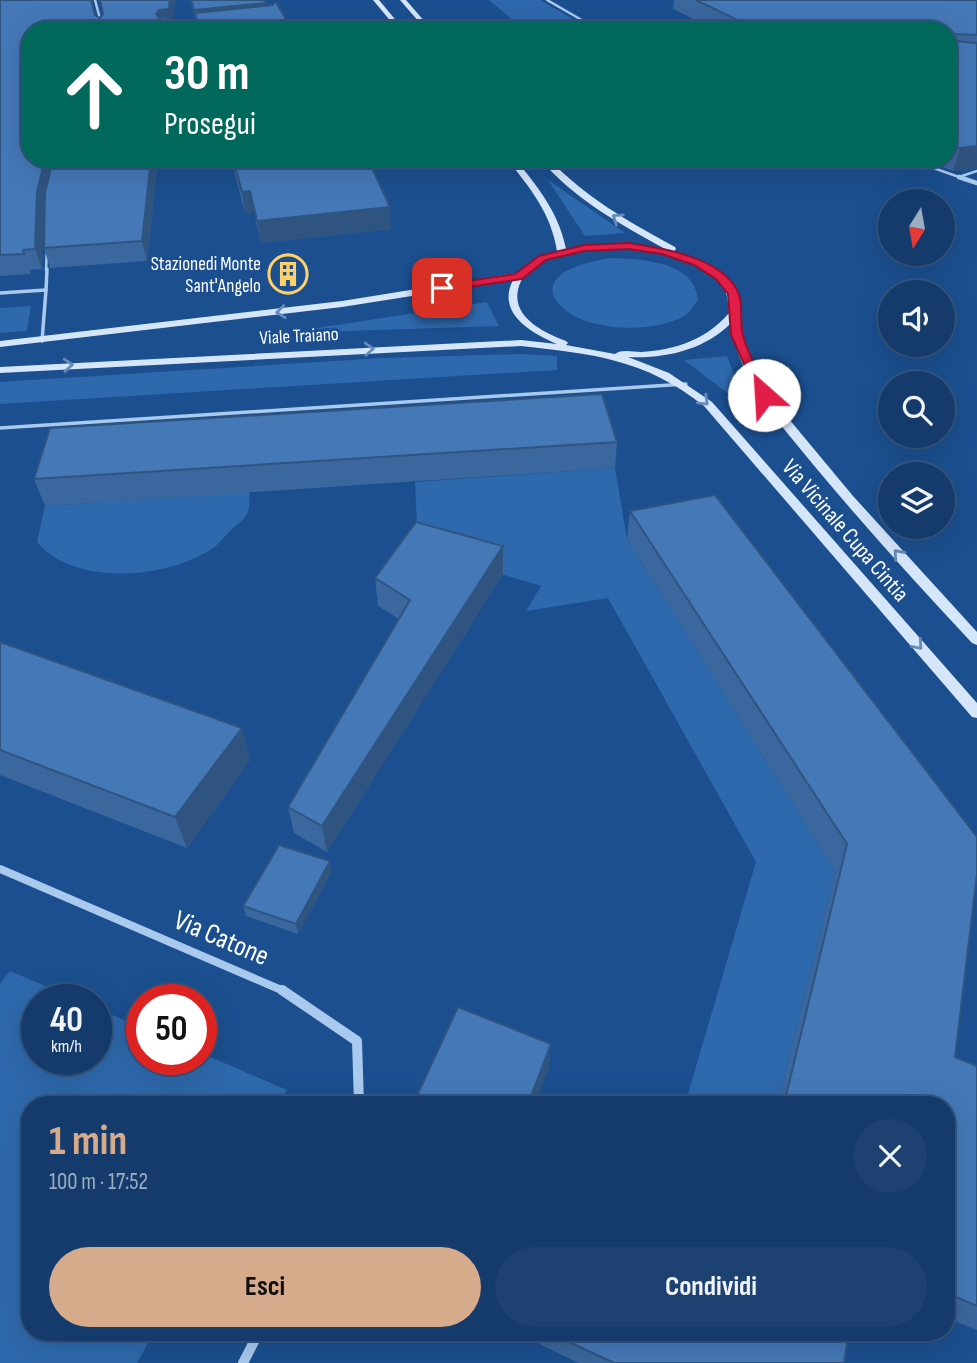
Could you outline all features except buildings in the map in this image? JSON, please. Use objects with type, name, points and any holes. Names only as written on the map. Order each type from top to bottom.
[{"type":"main road","points":[[376,0],[394,21]]},
{"type":"main road","points":[[402,0],[421,21]]},
{"type":"main road","points":[[519,168],[542,196],[559,229],[562,253]]},
{"type":"main road","points":[[552,168],[562,180],[624,223],[698,263]]},
{"type":"main road","points":[[698,263],[664,251],[628,246],[584,248],[543,258],[518,276],[512,287],[511,300],[523,321],[549,337],[599,352],[655,354],[699,343],[724,328],[735,312]]},
{"type":"main road","name":"Via Vicinale Cupa Cintia","points":[[698,263],[720,276],[733,293],[737,335],[764,395],[847,499],[977,640]]},
{"type":"main road","name":"Viale Traiano","points":[[0,344],[342,304],[518,276]]},
{"type":"main road","name":"Viale Traiano","points":[[0,370],[215,356],[521,343],[599,352]]},
{"type":"main road","name":"Via Vicinale Cupa Cintia","points":[[599,352],[659,370],[685,384],[708,404],[977,713]]},
{"type":"street","points":[[959,177],[977,183]]},
{"type":"street","name":"Via Catone","points":[[0,869],[289,993],[357,1041],[359,1096]]},
{"type":"street","points":[[243,1363],[254,1341]]},
{"type":"lane","points":[[95,0],[101,21]]},
{"type":"lane","points":[[547,0],[583,21]]},
{"type":"lane","points":[[934,168],[959,177],[977,171]]},
{"type":"lane","points":[[42,341],[47,238]]},
{"type":"lane","points":[[0,293],[46,290]]},
{"type":"lane","points":[[0,428],[685,384]]},
{"type":"shaded area","points":[[489,0],[540,0],[576,21],[514,21]]},
{"type":"shaded area","points":[[548,180],[625,233],[585,236]]},
{"type":"shaded area","points":[[611,258],[651,261],[677,270],[695,287],[698,300],[684,316],[671,322],[637,328],[585,321],[560,305],[553,294],[553,285],[559,277],[579,266]]},
{"type":"shaded area","points":[[487,302],[499,326],[284,333]]},
{"type":"shaded area","points":[[31,306],[27,331],[0,333],[0,308]]},
{"type":"shaded area","points":[[521,354],[557,356],[557,370],[0,404],[0,382],[383,358]]},
{"type":"shaded area","points":[[727,356],[747,408],[684,360]]},
{"type":"shaded area","points":[[615,468],[627,539],[835,871],[780,1096],[687,1096],[756,862],[608,598],[526,611],[541,586],[418,549],[415,482]]},
{"type":"shaded area","points":[[250,492],[246,517],[217,545],[194,558],[147,572],[97,572],[74,566],[53,556],[37,542],[45,506]]},
{"type":"shaded area","points":[[10,971],[41,984],[21,984],[21,1075],[112,1075],[112,1015],[126,1021],[126,1075],[217,1075],[217,1060],[287,1090],[284,1096],[21,1096],[21,1341],[149,1341],[137,1363],[0,1363],[0,984]]},
{"type":"place","name":"Stazionedi Monte Sant'Angelo","points":[[288,274]]},
{"type":"route","points":[[442,288],[518,276],[543,258],[584,248],[628,246],[664,251],[698,263],[720,276],[733,293],[737,335],[764,395]]}]
